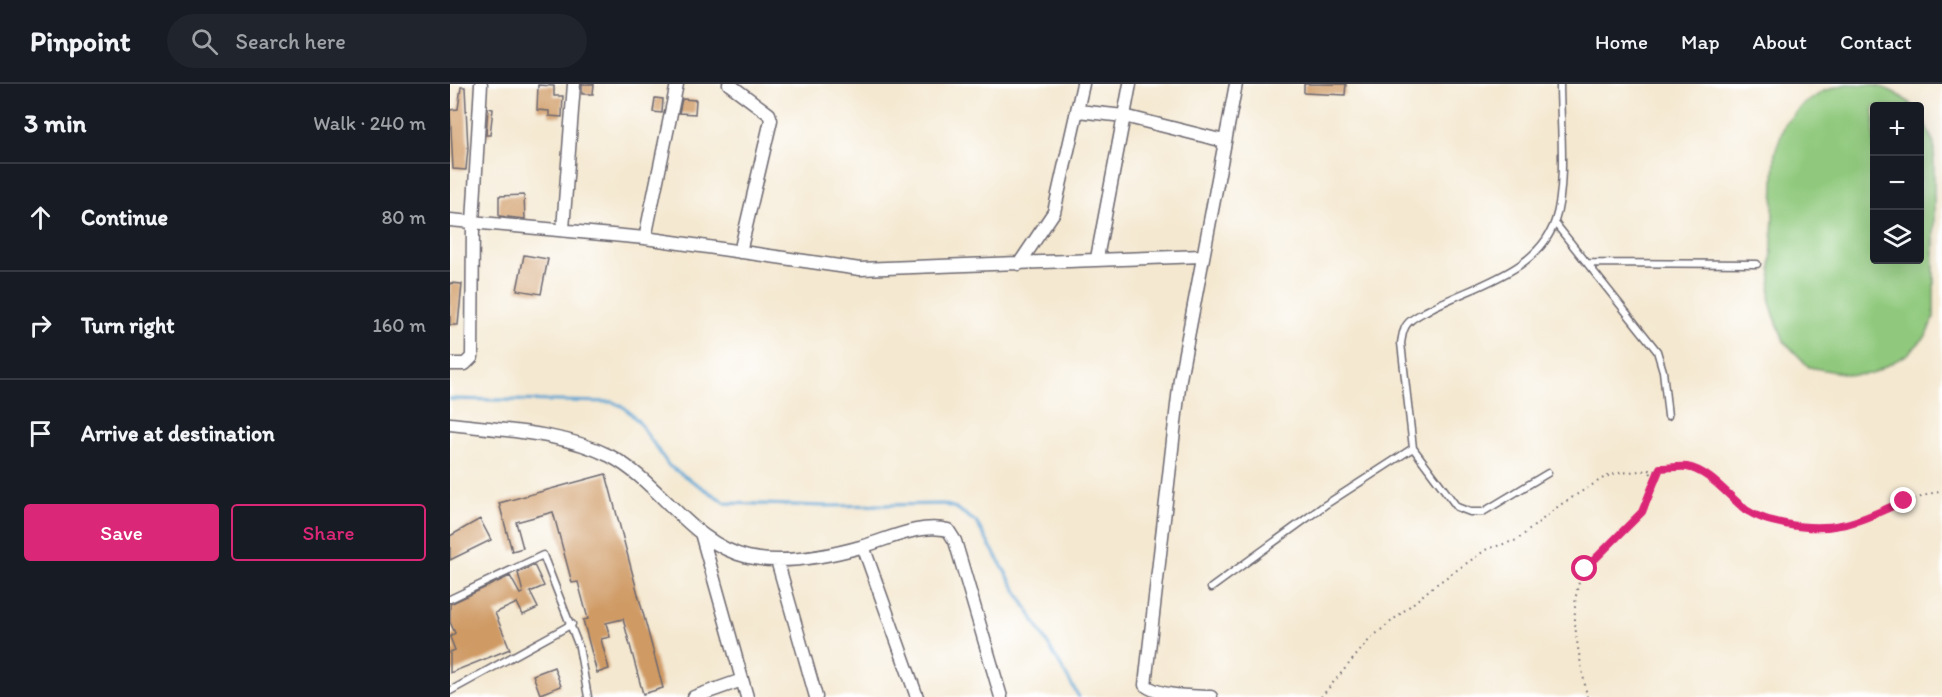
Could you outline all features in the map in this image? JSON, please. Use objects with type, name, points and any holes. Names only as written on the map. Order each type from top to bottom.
[{"type":"street","points":[[450,364],[465,364],[472,357],[473,222],[481,84]]},
{"type":"street","points":[[563,229],[574,84]]},
{"type":"street","points":[[645,238],[677,84]]},
{"type":"street","points":[[729,84],[769,114],[771,120],[740,252]]},
{"type":"street","points":[[1019,264],[1054,212],[1083,84]]},
{"type":"street","points":[[1097,258],[1131,84]]},
{"type":"street","points":[[1211,697],[1164,694],[1150,690],[1145,685],[1180,379],[1236,84]]},
{"type":"street","points":[[1078,111],[1124,116],[1224,141]]},
{"type":"street","points":[[450,220],[645,238],[860,269],[1019,264],[1097,258],[1202,256]]},
{"type":"street","points":[[450,424],[539,435],[593,449],[610,456],[638,474],[701,533],[728,550],[745,556],[777,560],[863,546],[934,526],[948,530],[955,541],[1001,697]]},
{"type":"street","points":[[701,533],[747,697]]},
{"type":"street","points":[[863,546],[917,697]]},
{"type":"street","points":[[777,560],[816,697]]},
{"type":"street","points":[[694,697],[742,680]]},
{"type":"lane","points":[[1548,473],[1483,513],[1470,512],[1457,507],[1413,448],[1401,343],[1404,328],[1413,318],[1451,297],[1513,269],[1536,252],[1555,223],[1561,200],[1560,84]]},
{"type":"lane","points":[[1555,223],[1657,351],[1663,371],[1668,416]]},
{"type":"lane","points":[[1587,263],[1757,264]]},
{"type":"lane","points":[[1211,588],[1325,506],[1413,448]]},
{"type":"lane","points":[[450,599],[543,555],[572,624],[588,697]]},
{"type":"lane","points":[[450,691],[572,624]]},
{"type":"path","points":[[1321,697],[1370,639],[1434,586],[1487,549],[1517,540],[1560,505],[1605,477],[1649,469],[1686,467],[1697,470],[1749,512],[1765,520],[1825,529],[1855,522],[1904,501],[1942,490]]},
{"type":"path","points":[[1587,697],[1576,615],[1580,578],[1585,569],[1642,512],[1660,468]]},
{"type":"path","points":[[1649,469],[1654,482]]},
{"type":"green space","points":[[1846,84],[1882,87],[1908,102],[1870,102],[1870,264],[1924,264],[1924,121],[1934,144],[1934,317],[1926,336],[1908,354],[1872,374],[1852,375],[1809,367],[1784,341],[1770,302],[1775,152],[1785,124],[1802,105],[1824,91]]},
{"type":"building","points":[[582,84],[594,84],[593,94],[582,94]]},
{"type":"building","points":[[1304,84],[1346,84],[1345,95],[1304,93]]},
{"type":"building","points":[[538,85],[554,86],[554,96],[563,96],[562,117],[549,116],[549,111],[537,110]]},
{"type":"building","points":[[461,87],[465,87],[468,148],[466,170],[453,169],[450,110],[458,109]]},
{"type":"building","points":[[655,98],[663,99],[662,113],[653,112]]},
{"type":"building","points":[[682,99],[696,100],[695,114],[679,113]]},
{"type":"building","points":[[488,108],[493,109],[490,135],[486,135]]},
{"type":"building","points":[[524,195],[525,219],[499,216],[499,196]]},
{"type":"building","points":[[524,255],[548,259],[541,294],[517,290]]},
{"type":"building","points":[[450,283],[462,284],[458,325],[450,325]]},
{"type":"building","points":[[606,474],[663,688],[643,694],[623,619],[606,623],[610,637],[601,639],[609,669],[597,673],[583,620],[588,619],[578,582],[572,583],[553,512],[516,522],[523,548],[512,551],[499,503]]},
{"type":"building","points":[[480,519],[491,540],[450,560],[450,536]]},
{"type":"building","points":[[534,565],[544,586],[530,592],[538,608],[523,615],[517,603],[495,613],[510,649],[450,673],[450,652],[455,650],[450,637],[455,633],[450,622],[450,604],[510,576],[520,594],[523,593],[518,573]]},
{"type":"building","points":[[554,667],[561,686],[540,694],[533,675]]},
{"type":"waterway","points":[[450,399],[613,402],[625,408],[638,421],[669,466],[726,503],[826,506],[943,504],[956,508],[976,522],[1079,697]]},
{"type":"route","points":[[1585,569],[1642,512],[1660,468],[1686,467],[1697,470],[1749,512],[1765,520],[1802,527],[1825,529],[1855,522],[1904,501]]}]
